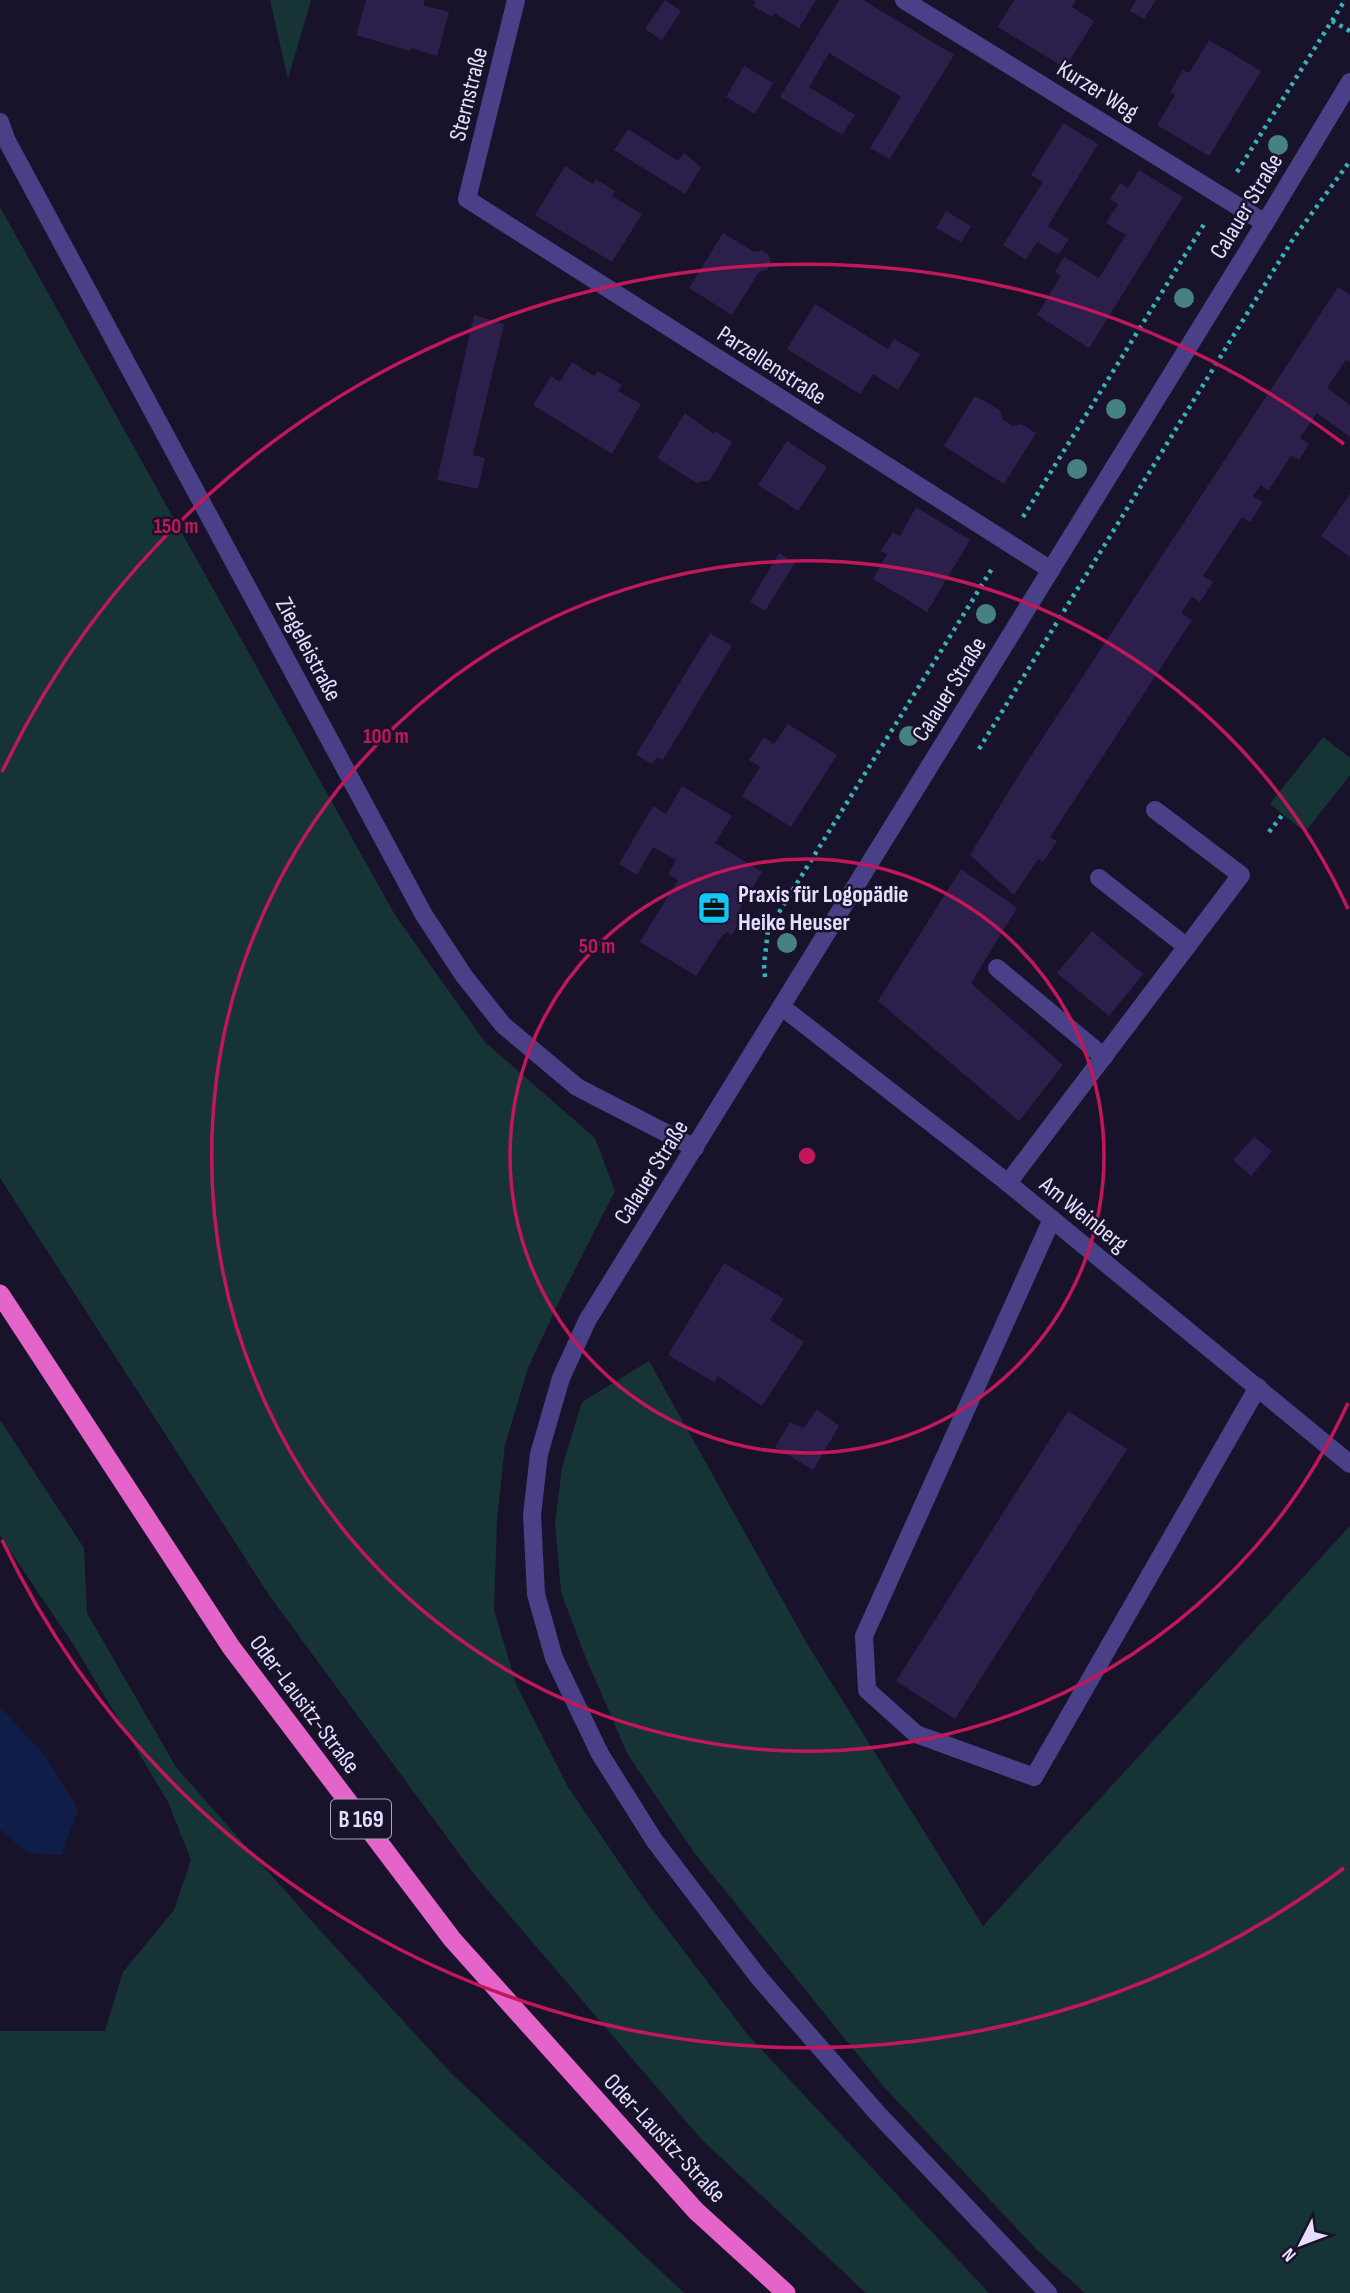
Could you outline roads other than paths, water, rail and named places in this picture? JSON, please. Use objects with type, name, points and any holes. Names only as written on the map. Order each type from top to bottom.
[{"type":"highway","name":"Oder-Lausitz-Straße","points":[[0,1294],[231,1647],[452,1939],[696,2211],[786,2293]]},
{"type":"street","name":"Sternstraße","points":[[467,199],[516,0]]},
{"type":"street","name":"Kurzer Weg","points":[[904,0],[1265,223]]},
{"type":"street","name":"Calauer Straße","points":[[1048,2293],[878,2114],[761,1979],[654,1840],[600,1754],[554,1658],[536,1594],[532,1515],[539,1454],[561,1378],[587,1321],[1350,82]]},
{"type":"street","name":"Ziegeleistraße","points":[[0,122],[7,141],[424,915],[464,976],[503,1025],[578,1087],[695,1148]]},
{"type":"street","name":"Parzellenstraße","points":[[467,199],[1051,570]]},
{"type":"street","points":[[1008,1183],[1241,875],[1155,810]]},
{"type":"street","points":[[1099,878],[1187,947]]},
{"type":"street","points":[[997,968],[1104,1057]]},
{"type":"street","name":"Am Weinberg","points":[[782,1007],[1008,1183],[1350,1464]]},
{"type":"street","points":[[1052,1219],[864,1636],[867,1690],[916,1734],[1034,1777],[1258,1387]]},
{"type":"water","points":[[0,1707],[46,1757],[78,1809],[62,1855],[27,1853],[0,1829]]},
{"type":"place","name":"Praxis für Logopädie Heike Heuser","points":[[714,908]]}]
